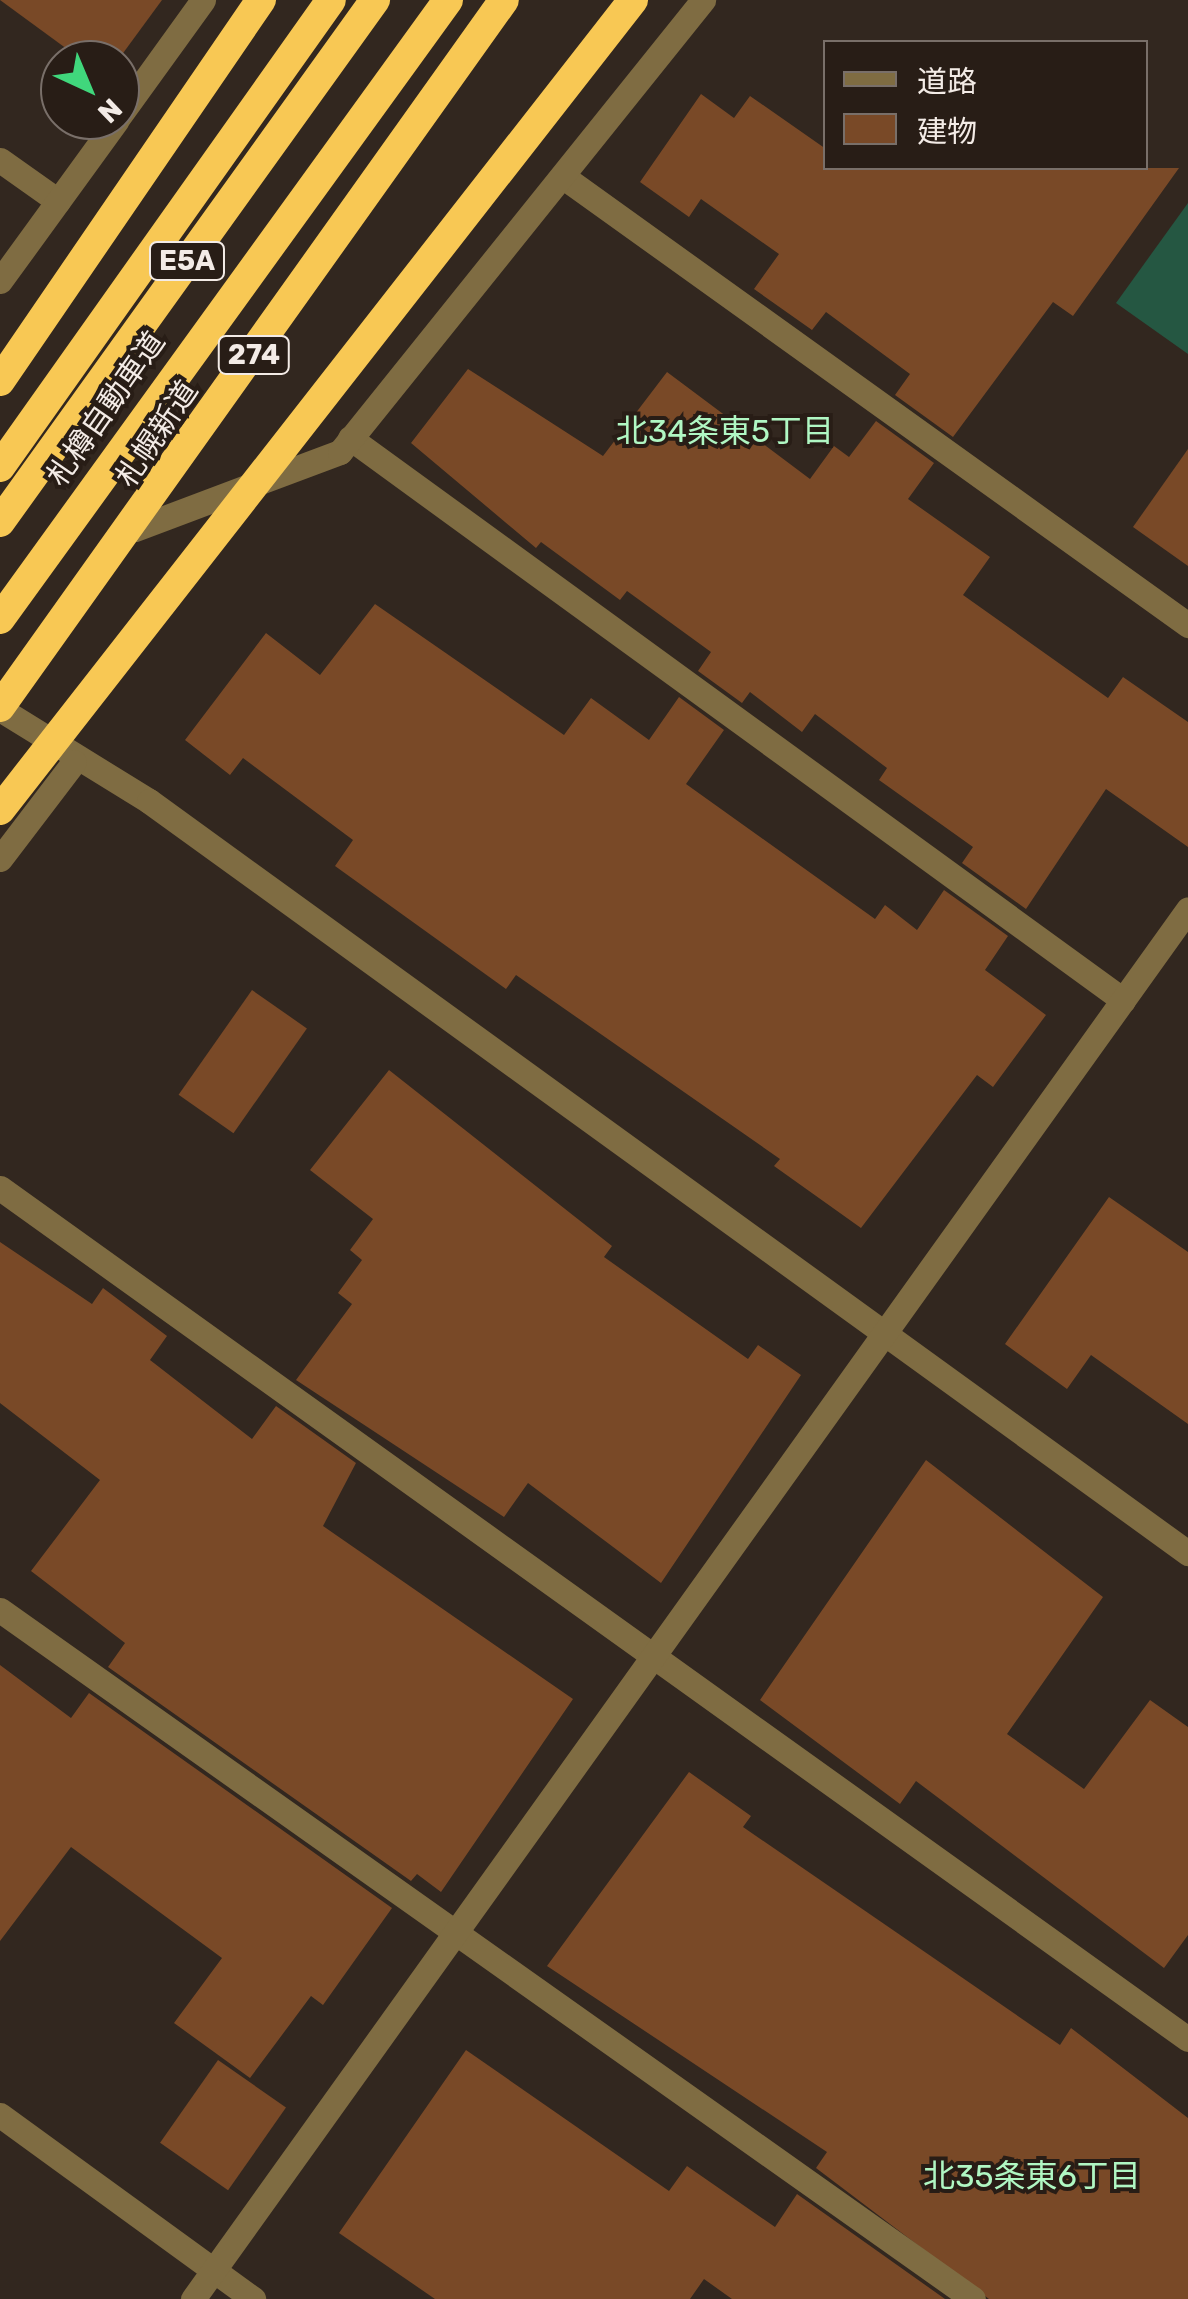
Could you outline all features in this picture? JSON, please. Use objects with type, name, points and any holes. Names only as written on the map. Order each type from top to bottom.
[{"type":"highway","points":[[0,380],[261,0]]},
{"type":"highway","points":[[0,468],[331,0]]},
{"type":"highway","name":"札樽自動車道","points":[[0,522],[374,0]]},
{"type":"highway","name":"札樽自動車道","points":[[0,619],[448,0]]},
{"type":"highway","name":"札幌新道","points":[[0,708],[135,529],[504,0]]},
{"type":"highway","points":[[0,810],[633,0]]},
{"type":"street","points":[[140,87],[203,0]]},
{"type":"street","points":[[135,529],[340,452],[565,178],[703,0]]},
{"type":"street","points":[[0,281],[102,140]]},
{"type":"street","points":[[0,160],[58,200]]},
{"type":"street","points":[[565,178],[1188,625]]},
{"type":"street","points":[[350,438],[1123,1000]]},
{"type":"street","points":[[0,708],[74,762],[149,801],[881,1338],[1188,1553]]},
{"type":"street","points":[[0,858],[74,762]]},
{"type":"street","points":[[193,2299],[1188,909]]},
{"type":"street","points":[[0,1188],[656,1653],[1188,2039]]},
{"type":"street","points":[[0,1610],[973,2299]]},
{"type":"street","points":[[0,2114],[252,2299]]},
{"type":"green space","points":[[1188,203],[1188,354],[1116,303]]},
{"type":"building","points":[[0,0],[162,0],[133,40],[55,40]]},
{"type":"building","points":[[701,94],[734,118],[750,96],[823,147],[823,170],[1179,168],[1073,316],[1053,302],[953,437],[895,395],[910,374],[826,312],[812,330],[754,289],[779,254],[701,199],[689,217],[640,182]]},
{"type":"building","points":[[468,369],[603,456],[667,372],[810,479],[834,446],[849,457],[876,421],[934,463],[908,499],[990,557],[963,595],[1108,698],[1123,677],[1188,722],[1188,847],[1106,789],[1026,909],[962,863],[973,847],[879,780],[887,768],[815,714],[802,732],[750,692],[742,703],[698,671],[711,652],[627,591],[620,600],[541,542],[536,548],[411,443]]},
{"type":"building","points":[[1188,449],[1188,566],[1133,527]]},
{"type":"building","points":[[375,604],[564,735],[591,698],[649,740],[679,697],[724,730],[686,784],[875,919],[885,905],[917,930],[944,890],[1008,936],[985,970],[1046,1015],[993,1087],[977,1075],[861,1228],[774,1166],[780,1159],[516,975],[506,989],[335,866],[353,840],[243,758],[230,775],[185,740],[266,633],[320,675]]},
{"type":"building","points":[[252,990],[307,1028],[233,1133],[179,1095]]},
{"type":"building","points":[[389,1070],[612,1246],[604,1257],[748,1359],[758,1345],[801,1375],[661,1583],[528,1483],[504,1517],[296,1380],[352,1304],[338,1293],[362,1260],[350,1250],[373,1219],[310,1170]]},
{"type":"building","points":[[1109,1197],[1188,1252],[1188,1424],[1091,1355],[1067,1389],[1005,1344]]},
{"type":"building","points":[[0,1242],[92,1304],[103,1288],[167,1336],[150,1360],[252,1439],[276,1406],[356,1463],[323,1526],[573,1699],[441,1892],[417,1874],[411,1881],[108,1667],[125,1643],[31,1571],[100,1480],[0,1403]]},
{"type":"building","points":[[926,1460],[1103,1597],[1007,1734],[1084,1789],[1150,1700],[1188,1727],[1188,1935],[1164,1968],[916,1781],[900,1804],[760,1700]]},
{"type":"building","points":[[0,1665],[71,1718],[89,1693],[392,1908],[323,2005],[311,1996],[250,2078],[174,2023],[222,1958],[71,1847],[0,1941]]},
{"type":"building","points":[[689,1772],[751,1816],[743,1827],[1060,2045],[1071,2028],[1188,2118],[1188,2299],[989,2299],[816,2168],[827,2152],[547,1966]]},
{"type":"building","points":[[466,2050],[669,2191],[687,2166],[775,2227],[797,2194],[945,2299],[732,2299],[704,2279],[690,2299],[435,2299],[339,2233]]},
{"type":"building","points":[[218,2060],[286,2108],[228,2190],[160,2143]]},
{"type":"district","name":"北34条東5丁目","points":[[725,431]]},
{"type":"district","name":"北35条東6丁目","points":[[1032,2176]]}]
